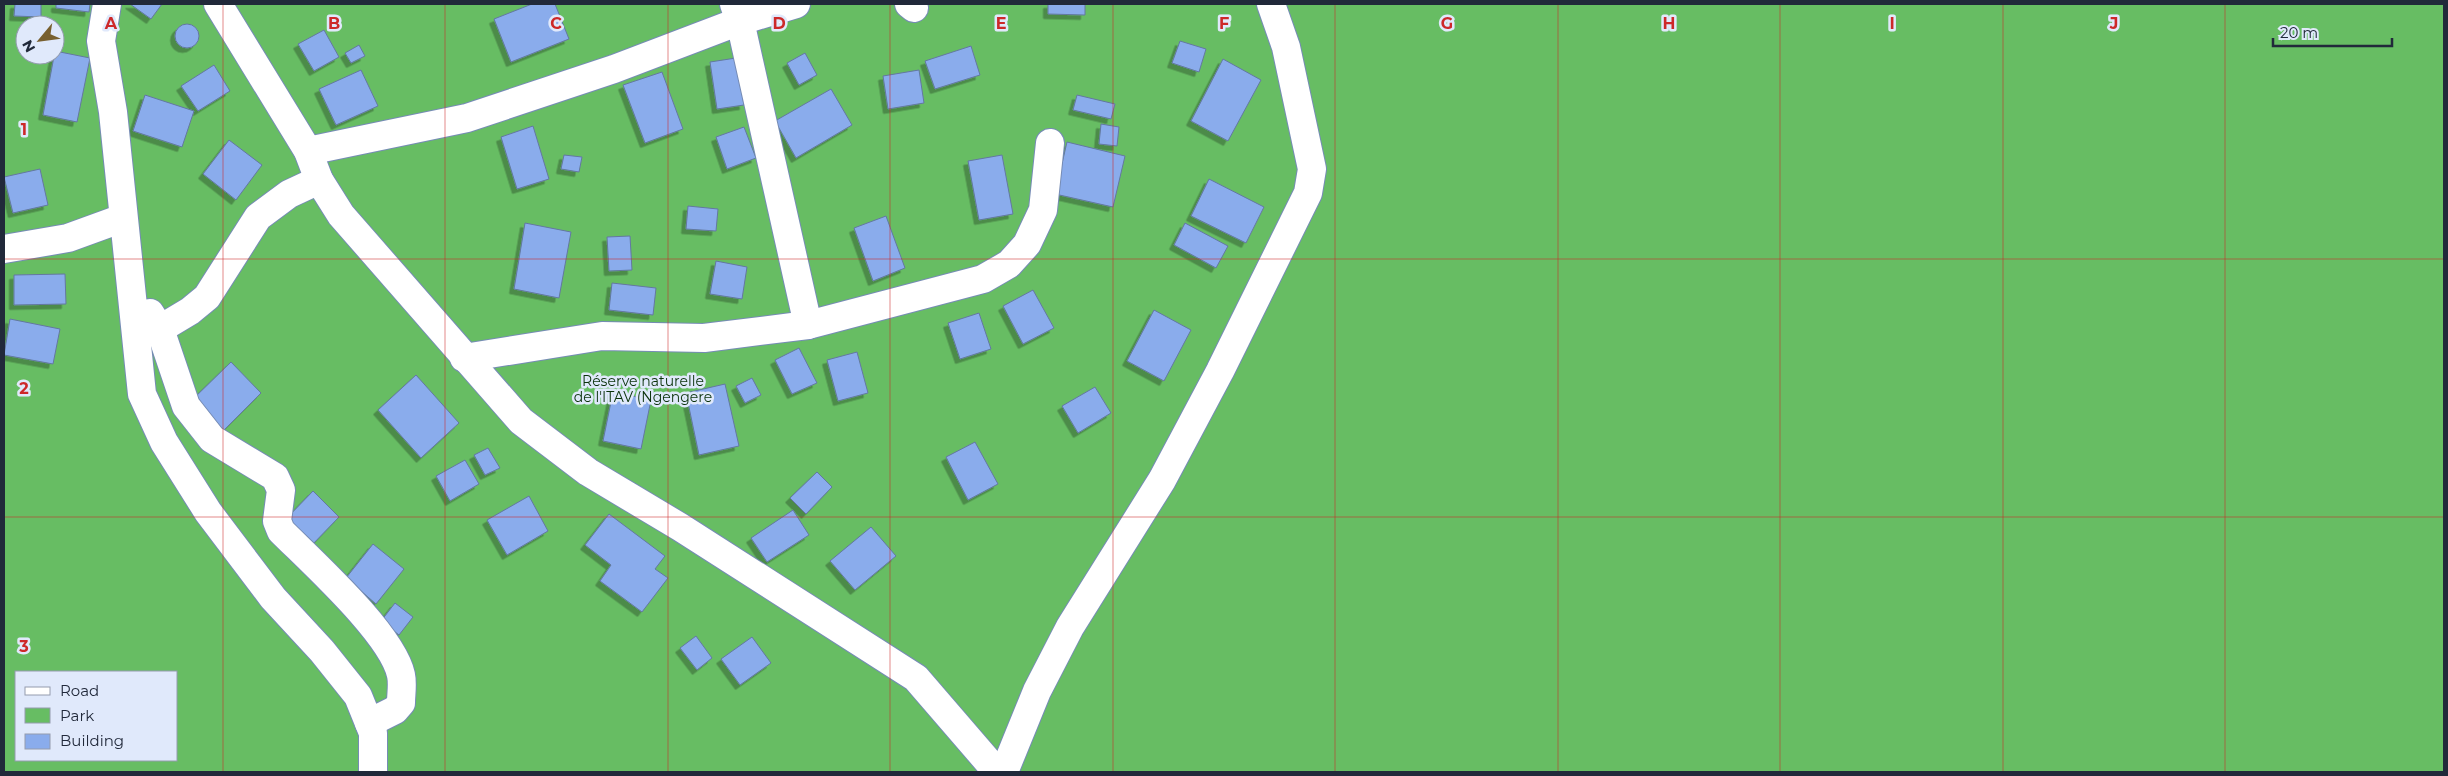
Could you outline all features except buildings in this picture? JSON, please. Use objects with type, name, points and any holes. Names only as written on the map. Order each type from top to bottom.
[{"type":"street","points":[[107,4],[101,41],[113,112],[142,394],[164,442],[208,512],[273,598],[322,651],[358,696],[373,734],[373,772]]},
{"type":"street","points":[[218,4],[308,151],[319,180],[341,214],[464,358],[521,421],[588,472],[680,527],[916,678],[997,772]]},
{"type":"street","points":[[308,151],[467,118],[614,69],[737,12],[796,4]]},
{"type":"street","points":[[1004,772],[1037,691],[1070,627],[1162,480],[1220,371],[1308,192],[1312,169],[1286,47],[1271,4]]},
{"type":"street","points":[[737,12],[808,324]]},
{"type":"street","points":[[464,358],[602,336],[704,338],[808,324],[983,279],[1009,264],[1026,244],[1043,210],[1050,143]]},
{"type":"street","points":[[160,328],[190,311],[207,297],[258,217],[289,194],[319,180]]},
{"type":"street","points":[[4,249],[68,238],[123,218]]},
{"type":"street","points":[[132,297],[154,316],[160,328],[186,406],[212,439],[275,477],[281,490],[277,521],[281,531],[379,632],[401,676],[401,703],[395,710],[369,723]]},
{"type":"street","points":[[916,678],[984,772]]},
{"type":"green space","name":"Réserve naturelle de l'ITAV (Ngengere","points":[[4,4],[2444,4],[2444,772],[4,772]]}]
